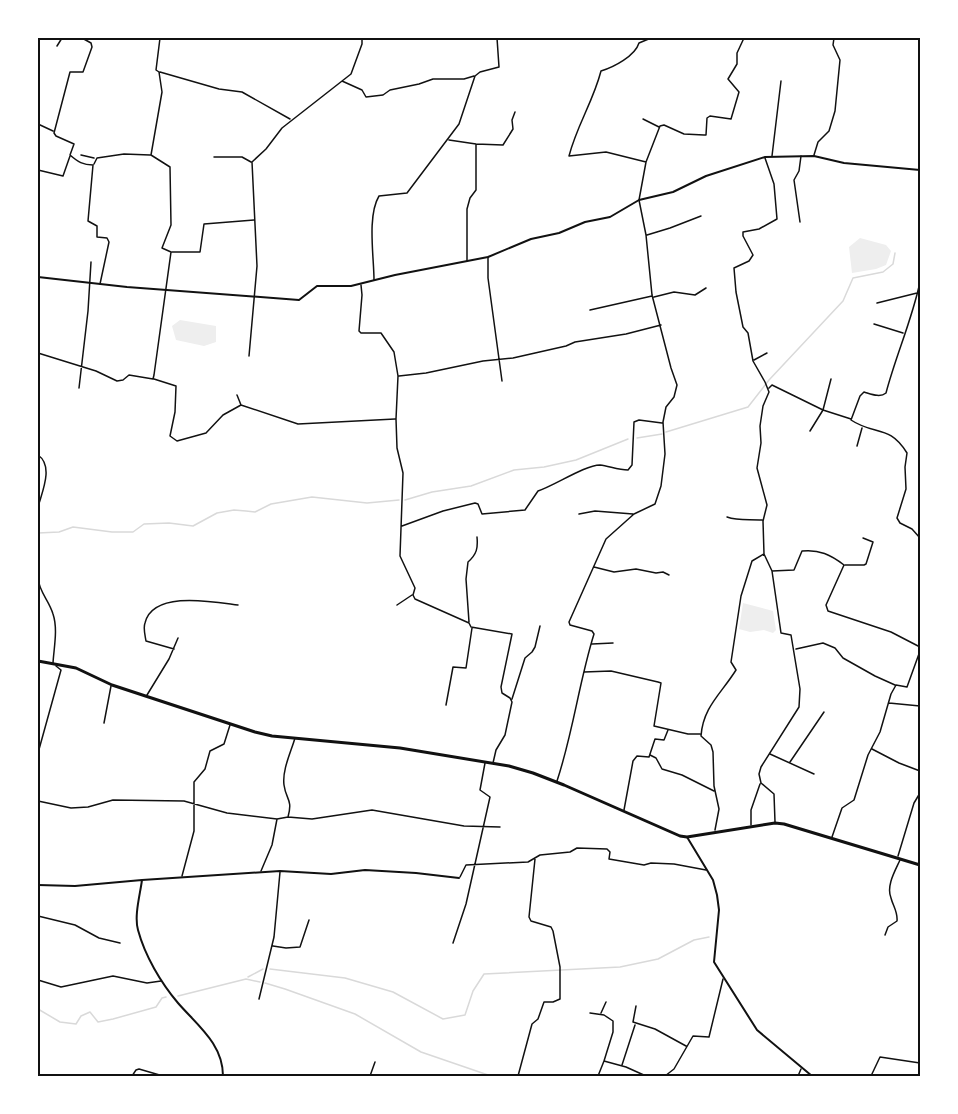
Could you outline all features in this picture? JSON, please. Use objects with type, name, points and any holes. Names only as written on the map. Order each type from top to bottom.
[{"type":"highway","points":[[38,660],[76,668],[112,685],[272,736],[400,748],[533,772],[687,837],[775,823],[795,826],[921,865]]},
{"type":"main road","points":[[38,276],[88,284],[299,300],[317,286],[344,287],[488,257],[531,239],[585,222],[610,217],[639,200],[673,192],[706,176],[765,157],[814,156],[844,163],[921,170]]},
{"type":"main road","points":[[687,837],[713,880],[719,910],[714,962],[757,1030],[812,1077]]},
{"type":"main road","points":[[38,885],[75,886],[280,871],[331,874],[365,870],[459,878]]},
{"type":"main road","points":[[142,880],[137,928],[149,958],[161,981],[209,1036],[223,1065],[223,1077]]},
{"type":"street","points":[[57,46],[62,38]]},
{"type":"street","points":[[54,131],[70,72],[83,72],[92,47],[91,43],[82,38]]},
{"type":"street","points":[[151,155],[162,92],[159,72],[156,70],[160,38]]},
{"type":"street","points":[[252,162],[291,119],[351,74],[362,38]]},
{"type":"street","points":[[342,81],[357,86],[366,97],[383,95],[390,90],[433,79],[465,79],[499,67],[497,38]]},
{"type":"street","points":[[646,162],[606,152],[569,156],[577,128],[593,97],[601,71],[612,68],[637,51],[639,43],[651,38]]},
{"type":"street","points":[[643,119],[684,134],[706,135],[707,118],[731,119],[739,92],[728,79],[737,64],[736,53],[744,38]]},
{"type":"street","points":[[814,156],[818,141],[829,131],[835,111],[840,60],[833,45],[834,38]]},
{"type":"street","points":[[159,72],[219,89],[242,92],[291,119]]},
{"type":"street","points":[[374,280],[372,224],[375,202],[379,196],[407,193],[448,140],[463,116],[475,76]]},
{"type":"street","points":[[772,156],[781,81]]},
{"type":"street","points":[[448,140],[503,145],[513,129],[512,120],[515,112]]},
{"type":"street","points":[[38,124],[74,144],[63,176],[38,170]]},
{"type":"street","points":[[556,782],[568,750],[583,672],[594,634],[592,631],[569,624],[606,538],[634,514],[656,504],[661,486],[665,454],[663,423],[666,407],[674,397],[677,385],[653,296],[646,235],[639,200],[646,162],[660,127]]},
{"type":"street","points":[[467,262],[467,209],[470,198],[476,190],[476,144]]},
{"type":"street","points":[[81,155],[95,159],[124,154],[151,155],[170,167],[171,225],[162,248],[171,252],[199,253],[204,225],[255,220]]},
{"type":"street","points":[[70,155],[81,164],[93,165]]},
{"type":"street","points":[[800,222],[794,180],[799,171],[801,155]]},
{"type":"street","points":[[751,826],[751,810],[761,783],[760,770],[799,707],[800,688],[791,634],[781,633],[772,571],[764,554],[763,521],[767,505],[757,468],[763,406],[769,392],[753,361],[748,333],[743,327],[734,268],[749,261],[753,255],[743,232],[759,229],[777,219],[774,184],[765,157]]},
{"type":"street","points":[[214,158],[242,158],[252,162]]},
{"type":"street","points":[[95,159],[88,221],[97,226],[97,237],[107,238],[109,242],[100,285]]},
{"type":"street","points":[[249,356],[257,266],[252,162]]},
{"type":"street","points":[[646,235],[701,216]]},
{"type":"street","points":[[153,379],[171,252]]},
{"type":"street","points":[[488,257],[501,381]]},
{"type":"street","points":[[79,388],[91,262]]},
{"type":"street","points":[[851,420],[860,396],[864,393],[877,395],[886,393],[921,282]]},
{"type":"street","points":[[361,284],[363,295],[359,331],[361,333],[381,333],[384,336],[395,354],[398,376],[396,419],[403,473],[400,556],[415,588],[413,595],[397,605]]},
{"type":"street","points":[[590,310],[674,291],[695,295],[705,288]]},
{"type":"street","points":[[877,303],[918,293]]},
{"type":"street","points":[[874,324],[904,333]]},
{"type":"street","points":[[398,376],[500,360],[661,325]]},
{"type":"street","points":[[753,361],[767,352]]},
{"type":"street","points":[[38,353],[96,371],[117,381],[129,375],[176,386],[175,412],[170,436],[177,441],[206,434],[223,415],[241,405],[298,424],[396,419]]},
{"type":"street","points":[[810,431],[823,410],[831,379]]},
{"type":"street","points":[[768,387],[772,385],[862,427],[885,432],[899,440],[908,453],[905,467],[906,489],[897,518],[900,523],[912,529],[921,538]]},
{"type":"street","points":[[237,395],[241,405]]},
{"type":"street","points":[[402,526],[443,511],[475,503],[478,504],[482,514],[522,511],[528,507],[538,491],[590,467],[601,465],[628,470],[632,465],[634,422],[648,420],[663,423]]},
{"type":"street","points":[[857,446],[862,427]]},
{"type":"street","points":[[38,455],[44,460],[46,470],[38,507]]},
{"type":"street","points":[[579,514],[595,511],[634,514]]},
{"type":"street","points":[[726,517],[763,521]]},
{"type":"street","points":[[469,623],[466,579],[468,562],[475,556],[478,545],[477,537]]},
{"type":"street","points":[[772,571],[794,570],[802,551],[807,550],[825,553],[844,565],[864,565],[873,542],[863,538]]},
{"type":"street","points":[[701,734],[704,714],[736,670],[731,662],[741,596],[752,561],[764,554]]},
{"type":"street","points":[[844,565],[826,605],[828,611],[891,632],[921,647]]},
{"type":"street","points":[[594,567],[614,572],[636,569],[663,572],[669,575]]},
{"type":"street","points":[[38,578],[42,593],[50,604],[54,616],[56,630],[53,663],[61,669],[38,753]]},
{"type":"street","points":[[413,595],[415,599],[469,623],[472,627],[512,634],[501,687],[502,693],[511,700]]},
{"type":"street","points":[[174,650],[146,641],[144,624],[148,614],[165,603],[183,600],[238,605]]},
{"type":"street","points":[[493,763],[496,750],[505,735],[511,700],[525,658],[535,647],[540,626]]},
{"type":"street","points":[[446,705],[453,667],[464,668],[467,664],[472,627]]},
{"type":"street","points":[[146,696],[174,650],[178,638]]},
{"type":"street","points":[[794,649],[824,643],[835,648],[843,658],[875,676],[907,687],[921,651]]},
{"type":"street","points":[[591,644],[614,644]]},
{"type":"street","points":[[583,672],[611,671],[661,683],[654,726],[688,734],[701,734],[711,745],[719,809],[715,832]]},
{"type":"street","points":[[104,723],[112,685]]},
{"type":"street","points":[[831,838],[842,808],[854,800],[896,685]]},
{"type":"street","points":[[888,703],[921,706]]},
{"type":"street","points":[[789,762],[824,712]]},
{"type":"street","points":[[182,878],[194,831],[194,782],[205,770],[210,751],[224,744],[231,724]]},
{"type":"street","points":[[649,755],[652,743],[655,739],[664,740],[668,729]]},
{"type":"street","points":[[288,817],[291,804],[283,784],[296,737]]},
{"type":"street","points":[[872,749],[898,763],[921,771]]},
{"type":"street","points":[[769,753],[814,774]]},
{"type":"street","points":[[624,810],[633,761],[637,756],[649,757],[649,755],[656,758],[662,769],[682,775],[715,791]]},
{"type":"street","points":[[453,943],[466,904],[490,797],[480,790],[485,762]]},
{"type":"street","points":[[761,783],[774,794],[775,823]]},
{"type":"street","points":[[885,934],[888,927],[897,921],[889,890],[914,802],[921,793]]},
{"type":"street","points":[[38,801],[71,808],[88,807],[113,800],[154,799],[194,802],[227,813],[277,819],[288,817],[312,819],[372,810],[464,826],[500,826]]},
{"type":"street","points":[[261,873],[272,845],[277,819]]},
{"type":"street","points":[[459,878],[466,865],[528,862],[540,855],[570,852],[577,848],[607,849],[609,859],[644,865],[674,864],[707,870]]},
{"type":"street","points":[[518,1077],[532,1024],[537,1019],[544,1002],[560,999],[560,969],[552,929],[531,921],[529,917],[535,858]]},
{"type":"street","points":[[259,999],[272,946],[280,871]]},
{"type":"street","points":[[38,916],[75,925],[99,938],[120,944]]},
{"type":"street","points":[[272,946],[300,947],[309,920]]},
{"type":"street","points":[[38,980],[61,987],[113,976],[147,983],[161,981]]},
{"type":"street","points":[[666,1076],[674,1070],[693,1036],[709,1037],[724,978]]},
{"type":"street","points":[[601,1014],[606,1002]]},
{"type":"street","points":[[636,1006],[632,1019],[635,1024],[655,1029],[687,1047]]},
{"type":"street","points":[[590,1013],[601,1014],[614,1021],[613,1032],[598,1077]]},
{"type":"street","points":[[621,1066],[635,1024]]},
{"type":"street","points":[[871,1077],[880,1057],[921,1062]]},
{"type":"street","points":[[604,1060],[645,1077]]},
{"type":"street","points":[[370,1077],[375,1062]]},
{"type":"street","points":[[798,1077],[801,1068]]},
{"type":"street","points":[[132,1077],[139,1069],[163,1077]]},
{"type":"shaded area","points":[[860,238],[886,245],[891,251],[886,265],[852,273],[849,247]]},
{"type":"shaded area","points":[[180,320],[216,326],[216,342],[204,346],[176,340],[172,326]]},
{"type":"shaded area","points":[[743,603],[773,611],[776,630],[773,633],[764,630],[750,632],[739,629]]},
{"type":"waterway","points":[[666,432],[748,407],[769,380],[843,301],[853,278],[883,272],[893,264],[895,253]]},
{"type":"waterway","points":[[637,438],[662,434]]},
{"type":"waterway","points":[[405,500],[432,492],[471,486],[514,470],[544,467],[576,460],[628,439]]},
{"type":"waterway","points":[[255,512],[246,511],[255,512],[271,504],[312,497],[367,503],[399,500]]},
{"type":"waterway","points":[[38,533],[59,532],[73,527],[133,532],[144,524],[169,523],[193,526],[217,513],[234,510],[246,511]]},
{"type":"waterway","points":[[270,969],[345,978],[393,992],[443,1019],[465,1015],[473,991],[484,974],[620,967],[658,959],[694,940],[709,937]]},
{"type":"waterway","points":[[248,977],[263,969]]},
{"type":"waterway","points":[[178,996],[246,979],[260,982]]},
{"type":"waterway","points":[[265,983],[355,1014],[421,1052],[491,1076]]},
{"type":"waterway","points":[[38,1009],[60,1022],[76,1024],[81,1016],[90,1012],[98,1022],[156,1007],[162,998],[166,997]]}]
